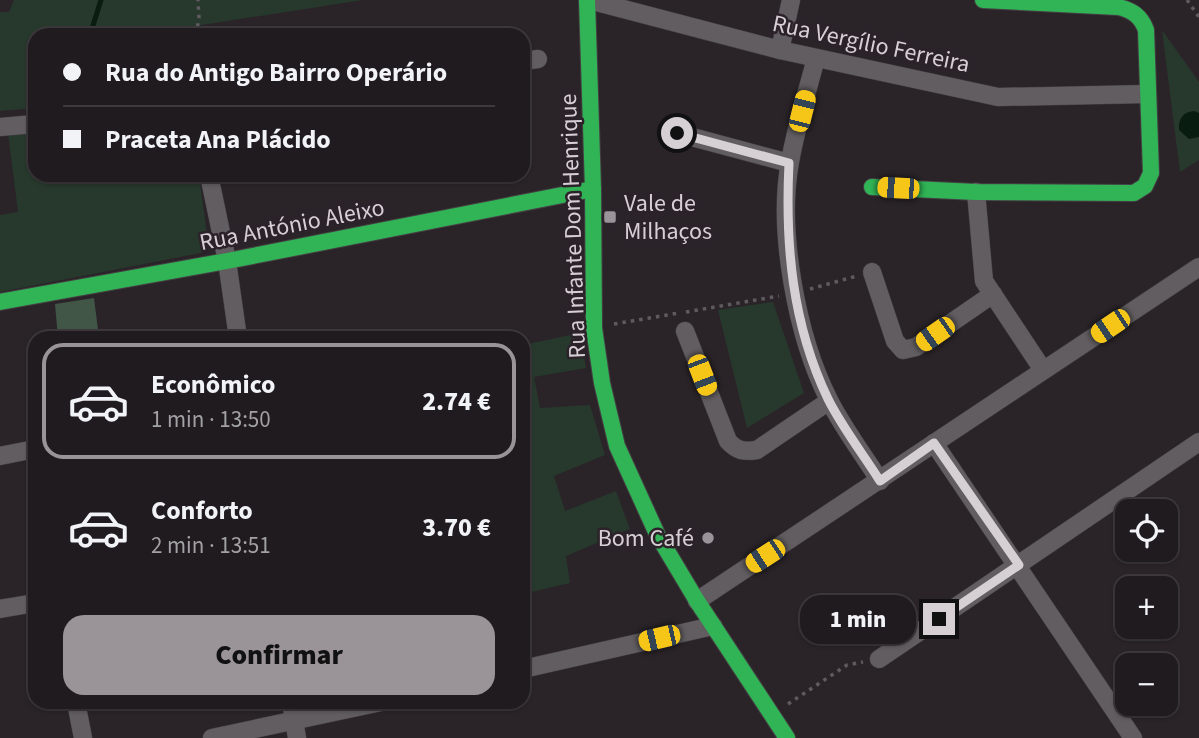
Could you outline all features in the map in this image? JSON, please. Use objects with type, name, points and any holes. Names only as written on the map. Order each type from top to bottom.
[{"type":"street","name":"Rua Vergílio Ferreira","points":[[588,0],[780,50],[1006,97],[1147,94]]},
{"type":"street","name":"Rua Infante Dom Henrique","points":[[588,0],[594,328],[602,383],[617,446],[657,534],[713,626],[788,738]]},
{"type":"street","points":[[780,50],[791,0]]},
{"type":"street","points":[[872,187],[976,192],[1134,193],[1140,191],[1149,181],[1151,173],[1146,30],[1142,20],[1133,12],[1118,7],[983,0]]},
{"type":"street","points":[[816,58],[789,163],[787,231],[794,293],[804,335],[829,401],[880,481]]},
{"type":"street","points":[[0,127],[28,125]]},
{"type":"street","points":[[677,133],[789,163]]},
{"type":"street","points":[[210,182],[238,331]]},
{"type":"street","name":"Rua António Aleixo","points":[[0,302],[227,261],[593,189]]},
{"type":"street","points":[[976,192],[984,281],[1043,370]]},
{"type":"street","points":[[697,601],[1199,267]]},
{"type":"street","points":[[872,272],[895,341],[903,350],[916,347],[993,294]]},
{"type":"street","points":[[685,331],[728,441],[734,449],[745,452],[757,450],[829,401]]},
{"type":"street","points":[[879,659],[1199,442]]},
{"type":"street","points":[[934,443],[1019,565],[1133,738]]},
{"type":"street","points":[[0,456],[28,450]]},
{"type":"street","points":[[0,609],[28,604]]},
{"type":"street","points":[[530,667],[713,626]]},
{"type":"street","points":[[77,709],[83,738]]},
{"type":"street","points":[[293,709],[296,730]]},
{"type":"street","points":[[212,738],[296,730],[360,709]]},
{"type":"path","points":[[197,28],[198,0]]},
{"type":"path","points":[[1187,0],[1199,17]]},
{"type":"path","points":[[594,328],[794,293],[872,272]]},
{"type":"path","points":[[771,715],[847,665]]},
{"type":"shaded area","points":[[14,0],[363,0],[182,28],[28,28],[28,109],[0,111],[0,12],[9,12]]},
{"type":"shaded area","points":[[1162,30],[1199,82],[1199,160],[1180,172]]},
{"type":"shaded area","points":[[1194,111],[1199,113],[1199,137],[1189,139],[1179,130],[1179,123],[1184,115]]},
{"type":"shaded area","points":[[28,131],[28,182],[200,182],[208,242],[201,253],[0,292],[0,215],[18,212],[8,133]]},
{"type":"shaded area","points":[[94,298],[98,331],[57,331],[55,304]]},
{"type":"shaded area","points":[[773,302],[804,393],[747,428],[718,310]]},
{"type":"shaded area","points":[[580,333],[586,368],[534,377],[540,408],[590,405],[605,455],[554,476],[565,511],[616,491],[630,529],[566,556],[570,583],[530,592],[530,344]]},
{"type":"waterway","points":[[92,28],[101,0]]},
{"type":"traffic: fast","points":[[587,0],[594,328],[602,383],[617,446],[657,534],[697,601],[787,738]]},
{"type":"traffic: fast","points":[[872,187],[976,192],[1134,193],[1145,186],[1151,173],[1146,30],[1139,17],[1118,7],[983,0]]},
{"type":"traffic: fast","points":[[0,302],[227,261],[593,189]]},
{"type":"place","name":"Vale de Milhaços","points":[[610,217]]},
{"type":"place","name":"Bom Café","points":[[708,538]]},
{"type":"route","points":[[677,133],[789,163],[787,231],[794,293],[804,335],[829,401],[880,481],[934,443],[1019,565],[939,619]]}]
